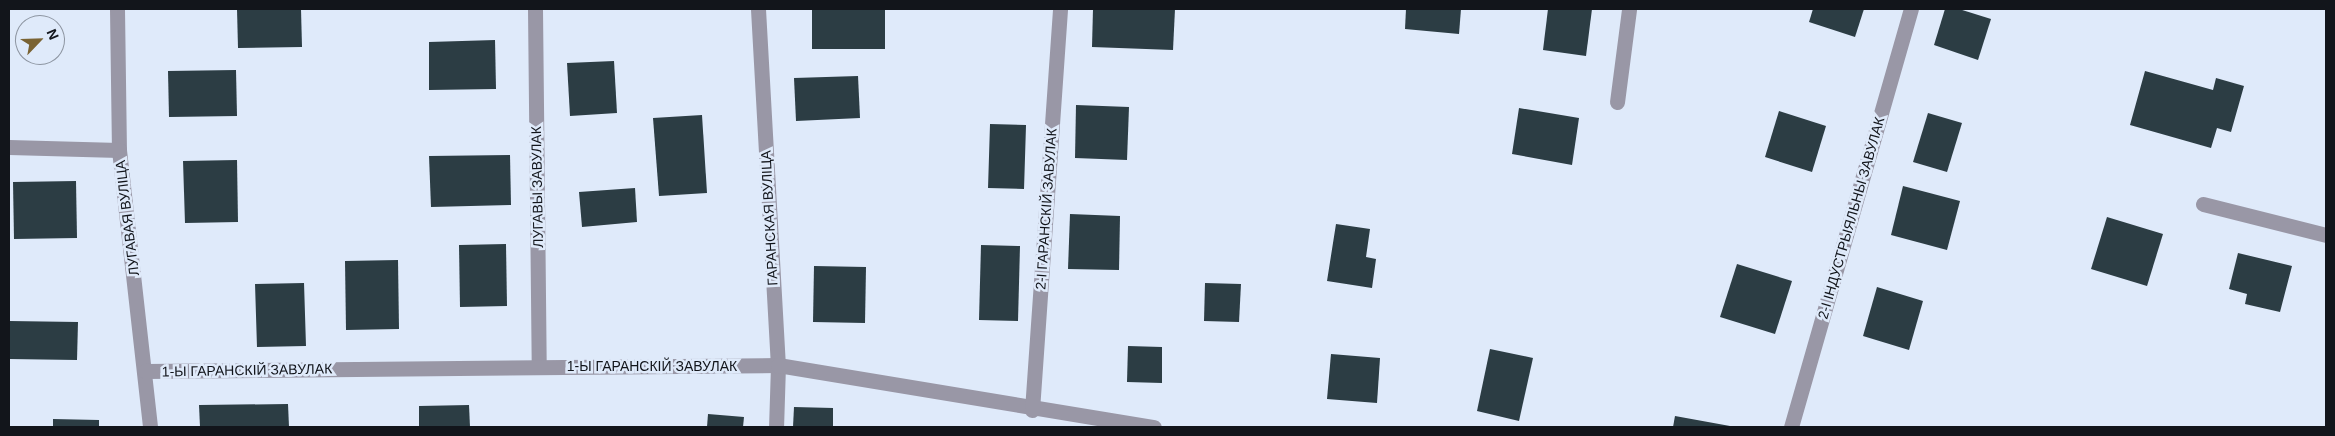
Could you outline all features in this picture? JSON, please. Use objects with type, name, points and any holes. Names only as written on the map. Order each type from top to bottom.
[{"type":"street","name":"ЛУГАВАЯ ВУЛІЦА","points":[[117,9],[119,150],[150,427]]},
{"type":"street","name":"ЛУГАВЫ ЗАВУЛАК","points":[[535,9],[539,366]]},
{"type":"street","name":"ГАРАНСКАЯ ВУЛІЦА","points":[[758,9],[778,366],[776,427]]},
{"type":"street","name":"2-І ГАРАНСКІЙ ЗАВУЛАК","points":[[1032,410],[1060,9]]},
{"type":"street","points":[[1617,102],[1629,9]]},
{"type":"street","name":"2-І ІНДУСТРЫЯЛЬНЫ ЗАВУЛАК","points":[[1791,427],[1911,9]]},
{"type":"street","points":[[9,147],[119,150]]},
{"type":"street","points":[[2203,204],[2326,235]]},
{"type":"street","name":"1-Ы ГАРАНСКІЙ ЗАВУЛАК","points":[[145,371],[539,366],[778,366],[1032,410],[1154,427]]},
{"type":"building","points":[[237,9],[301,9],[302,47],[238,48]]},
{"type":"building","points":[[812,9],[885,9],[885,49],[812,49]]},
{"type":"building","points":[[1093,9],[1175,9],[1173,50],[1092,47]]},
{"type":"building","points":[[1406,9],[1461,9],[1459,34],[1405,29]]},
{"type":"building","points":[[1548,9],[1592,9],[1586,56],[1543,50]]},
{"type":"building","points":[[1813,9],[1864,9],[1855,37],[1809,22]]},
{"type":"building","points":[[1945,9],[1959,9],[1991,19],[1978,60],[1934,45]]},
{"type":"building","points":[[495,40],[496,89],[429,90],[429,42]]},
{"type":"building","points":[[614,61],[617,113],[570,116],[567,63]]},
{"type":"building","points":[[236,70],[237,116],[169,117],[168,71]]},
{"type":"building","points":[[2145,71],[2213,90],[2216,78],[2244,86],[2231,132],[2217,128],[2211,148],[2130,125]]},
{"type":"building","points":[[858,76],[860,118],[796,121],[794,78]]},
{"type":"building","points":[[1076,105],[1129,107],[1127,160],[1075,158]]},
{"type":"building","points":[[1519,108],[1579,118],[1572,165],[1512,154]]},
{"type":"building","points":[[1779,111],[1826,126],[1812,172],[1765,157]]},
{"type":"building","points":[[1928,113],[1962,123],[1947,172],[1913,162]]},
{"type":"building","points":[[702,115],[707,193],[659,196],[653,118]]},
{"type":"building","points":[[990,124],[1026,125],[1024,189],[988,188]]},
{"type":"building","points":[[510,155],[511,205],[431,207],[429,156]]},
{"type":"building","points":[[237,160],[238,222],[185,223],[183,161]]},
{"type":"building","points":[[76,181],[77,238],[14,239],[13,182]]},
{"type":"building","points":[[1903,186],[1960,201],[1947,250],[1891,235]]},
{"type":"building","points":[[635,188],[637,222],[582,227],[579,192]]},
{"type":"building","points":[[1070,214],[1120,216],[1119,270],[1068,269]]},
{"type":"building","points":[[2107,217],[2163,234],[2147,286],[2091,269]]},
{"type":"building","points":[[1336,224],[1370,229],[1366,257],[1376,259],[1372,288],[1327,281]]},
{"type":"building","points":[[506,244],[507,306],[460,307],[459,245]]},
{"type":"building","points":[[981,245],[1020,246],[1018,321],[979,320]]},
{"type":"building","points":[[2238,253],[2292,266],[2280,312],[2245,304],[2247,294],[2229,289]]},
{"type":"building","points":[[398,260],[399,329],[346,330],[345,261]]},
{"type":"building","points":[[1737,264],[1792,281],[1775,334],[1720,317]]},
{"type":"building","points":[[814,266],[866,267],[865,323],[813,322]]},
{"type":"building","points":[[304,283],[306,346],[257,347],[255,284]]},
{"type":"building","points":[[1205,283],[1241,284],[1239,322],[1204,321]]},
{"type":"building","points":[[1877,287],[1923,301],[1909,350],[1863,336]]},
{"type":"building","points":[[9,321],[78,322],[77,360],[9,359]]},
{"type":"building","points":[[1128,346],[1162,347],[1162,383],[1127,382]]},
{"type":"building","points":[[1490,349],[1533,358],[1519,421],[1477,411]]},
{"type":"building","points":[[1331,354],[1380,358],[1377,403],[1327,399]]},
{"type":"building","points":[[288,404],[289,427],[200,427],[199,405]]},
{"type":"building","points":[[469,405],[470,427],[419,427],[419,406]]},
{"type":"building","points":[[794,407],[833,408],[833,427],[793,427]]},
{"type":"building","points":[[708,414],[744,417],[743,427],[707,427]]},
{"type":"building","points":[[1675,416],[1730,426],[1730,427],[1673,427]]},
{"type":"building","points":[[53,419],[99,420],[99,427],[53,427]]}]
